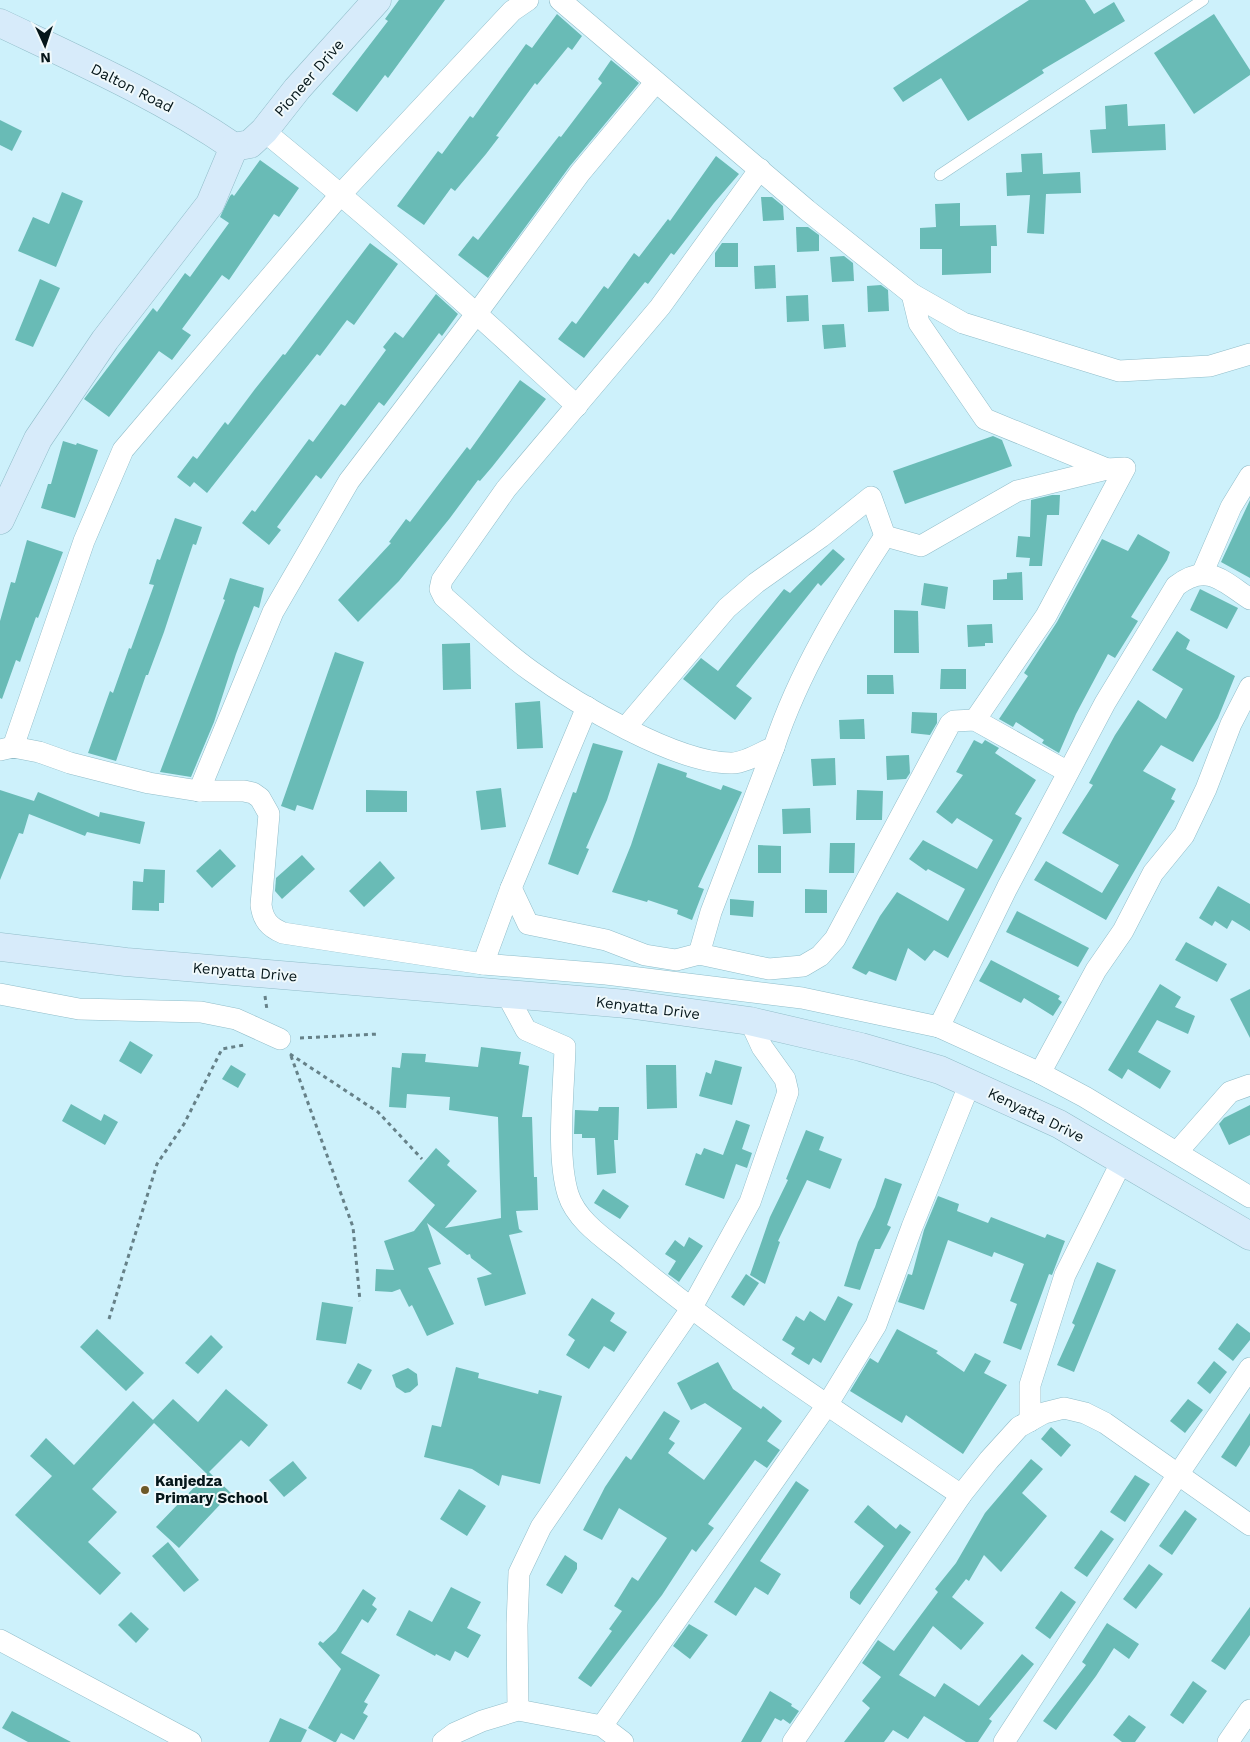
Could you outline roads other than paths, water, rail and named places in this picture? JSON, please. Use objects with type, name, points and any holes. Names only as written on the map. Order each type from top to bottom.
[{"type":"main road","name":"Pioneer Drive","points":[[234,146],[250,144],[264,131],[297,89],[377,0]]},
{"type":"main road","name":"Dalton Road","points":[[0,23],[151,95],[234,146]]},
{"type":"main road","points":[[0,520],[38,439],[105,340],[210,204],[234,146]]},
{"type":"main road","name":"Kenyatta Drive","points":[[0,947],[126,962],[627,1004],[750,1021],[862,1047],[940,1070],[1059,1124],[1250,1236]]},
{"type":"street","points":[[528,0],[512,11],[341,194],[123,450],[84,541],[6,748],[149,784],[199,791],[244,791],[253,793],[266,805],[269,823],[260,905],[267,923],[274,929],[483,964],[606,974],[802,998],[939,1027],[1040,1073],[1178,1151],[1250,1196]]},
{"type":"street","points":[[560,0],[655,83],[807,210],[912,294],[963,323],[1119,371],[1210,366],[1250,354]]},
{"type":"street","points":[[199,791],[273,612],[349,481],[477,313],[580,172],[655,83]]},
{"type":"street","points":[[264,131],[341,194],[477,313],[577,406]]},
{"type":"street","points":[[760,169],[660,307],[506,489],[442,580],[440,589],[444,597],[530,671],[587,707],[662,746],[702,760],[734,764],[774,747]]},
{"type":"street","points":[[912,294],[919,323],[985,419],[1107,469]]},
{"type":"street","points":[[885,536],[921,546],[1017,491],[1107,469],[1125,468],[1046,616],[975,720]]},
{"type":"street","points":[[1202,574],[1231,507],[1250,476]]},
{"type":"street","points":[[626,727],[727,608],[756,583],[821,537],[871,497],[885,536]]},
{"type":"street","points":[[699,954],[711,912],[774,747],[787,706],[833,620],[885,536]]},
{"type":"street","points":[[939,1027],[1007,888],[1105,703],[1176,586],[1185,579],[1202,574],[1218,577],[1250,599]]},
{"type":"street","points":[[1040,1073],[1096,970],[1123,931],[1153,873],[1184,835],[1206,789],[1231,724],[1250,687]]},
{"type":"street","points":[[483,964],[511,888],[587,707]]},
{"type":"street","points":[[511,888],[528,924],[606,940],[645,955],[676,960],[699,954],[769,969],[803,966],[820,956],[835,939],[950,724],[954,721],[975,720],[1068,772]]},
{"type":"street","points":[[506,993],[526,1030],[565,1047],[562,1149],[568,1194],[584,1221],[691,1309],[827,1405],[961,1495]]},
{"type":"street","points":[[0,994],[79,1009],[201,1012],[236,1018],[285,1047]]},
{"type":"street","points":[[518,1710],[517,1625],[520,1573],[541,1527],[691,1309],[750,1202],[788,1092],[785,1079],[762,1047],[750,1021]]},
{"type":"street","points":[[602,1726],[827,1405],[876,1325],[912,1227],[970,1083]]},
{"type":"street","points":[[1178,1151],[1230,1092],[1250,1086]]},
{"type":"street","points":[[1030,1421],[1030,1385],[1065,1275],[1122,1161]]},
{"type":"street","points":[[1004,1742],[1179,1473],[1250,1368]]},
{"type":"street","points":[[793,1742],[961,1495],[1019,1427],[1044,1414],[1064,1408],[1085,1413],[1179,1473],[1250,1525]]},
{"type":"street","points":[[0,1640],[192,1742]]},
{"type":"street","points":[[443,1742],[482,1721],[518,1710],[602,1726],[623,1742]]},
{"type":"street","points":[[1228,1742],[1250,1710]]},
{"type":"lane","points":[[940,175],[1203,0]]},
{"type":"place","name":"Kanjedza Primary School","points":[[145,1490]]}]
